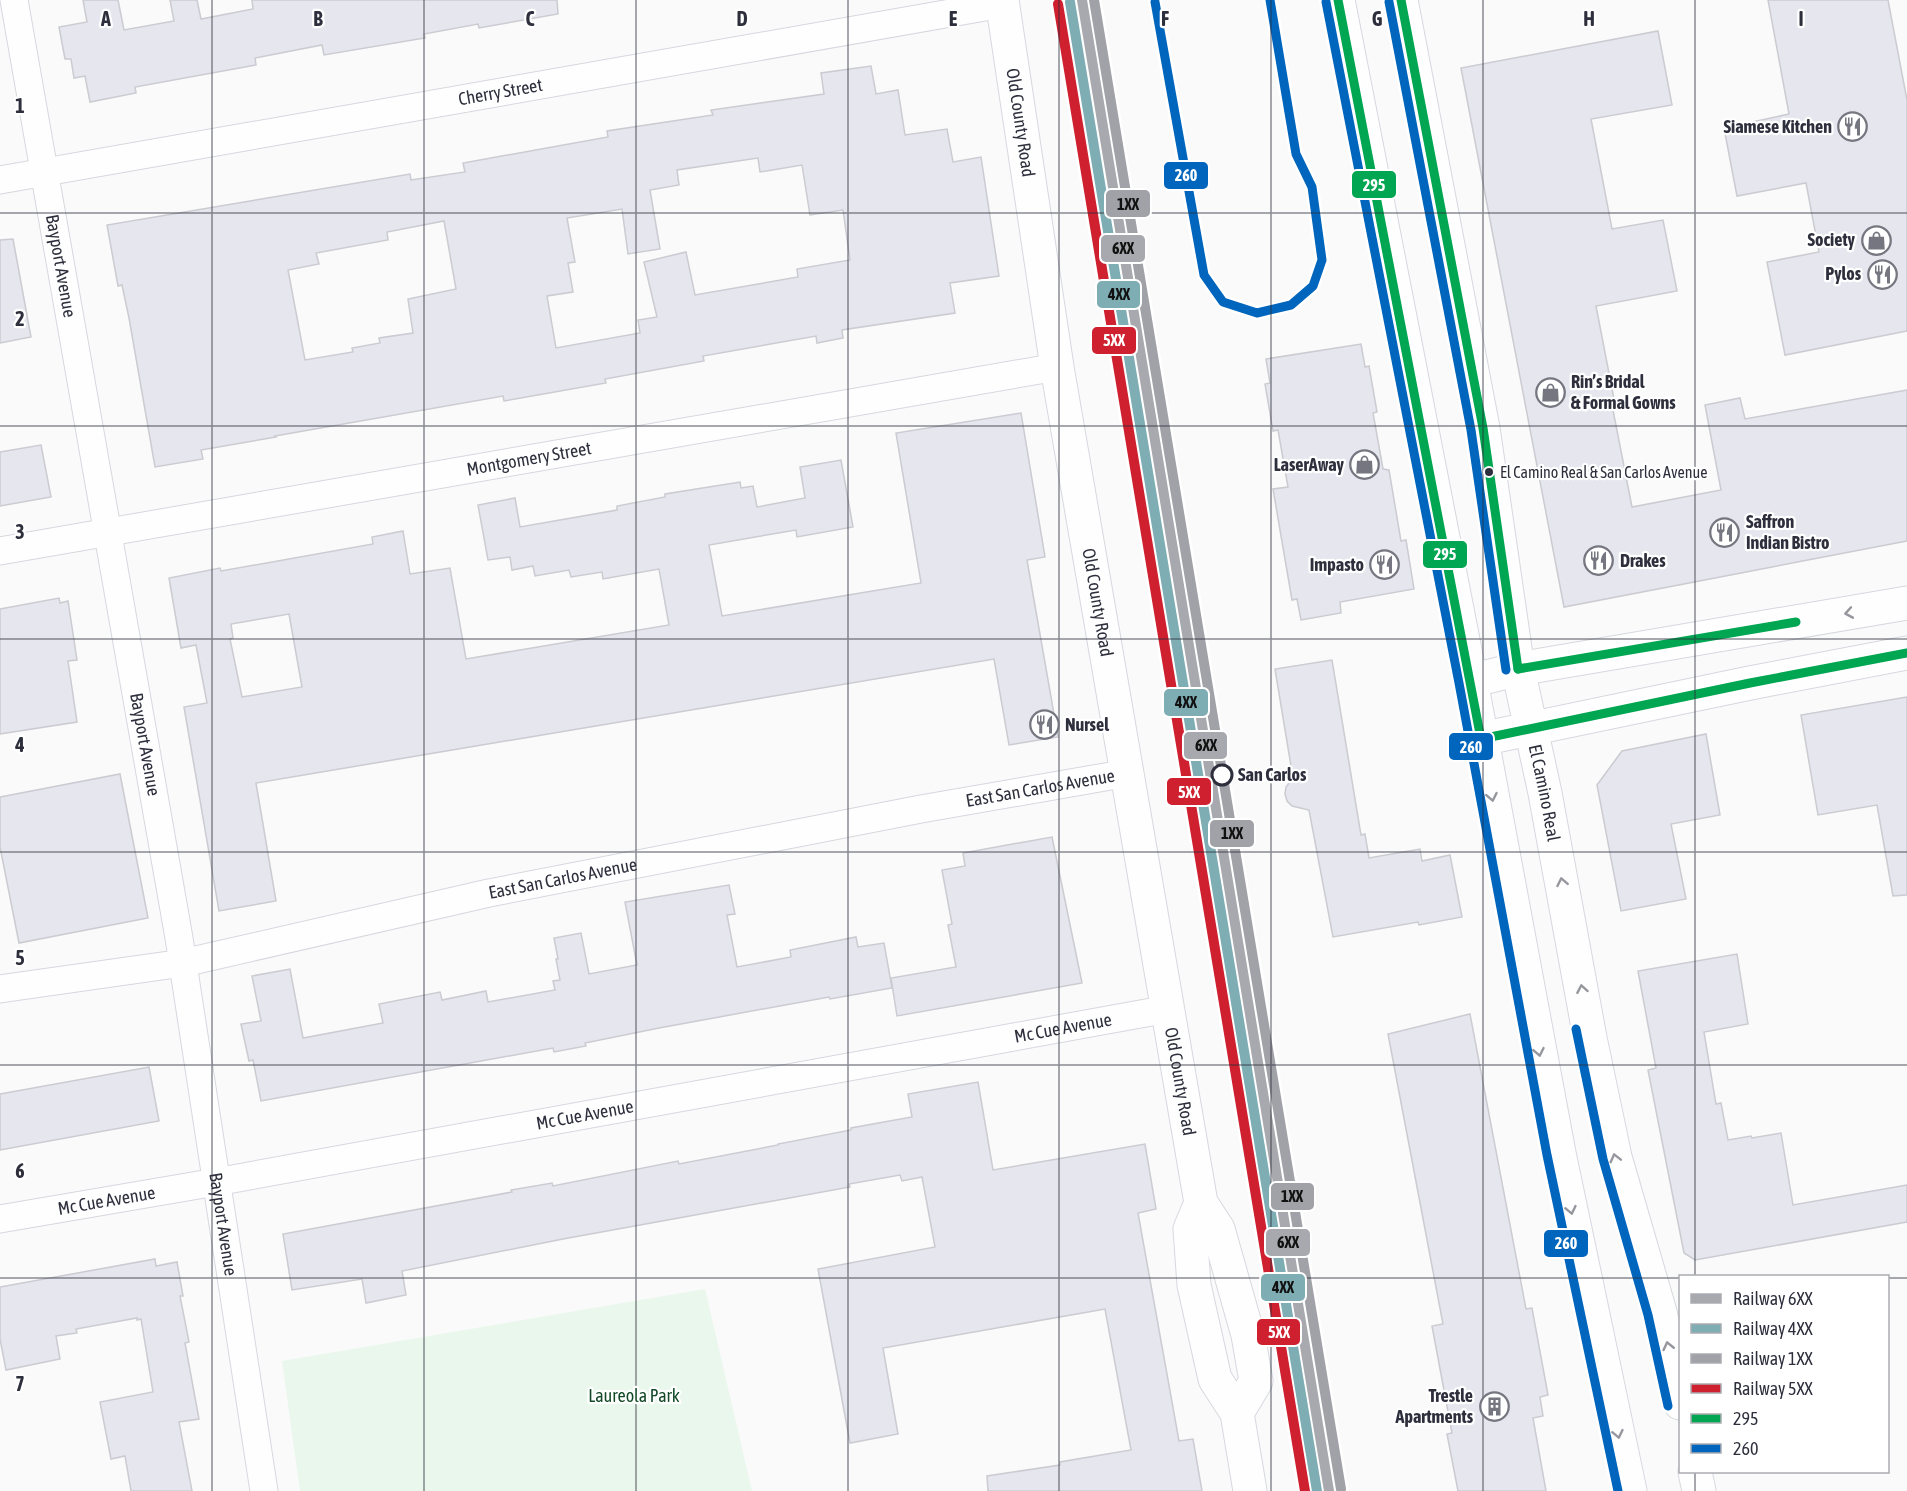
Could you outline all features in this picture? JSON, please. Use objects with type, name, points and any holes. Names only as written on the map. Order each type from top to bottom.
[{"type":"main road","points":[[1338,0],[1471,681],[1559,1153],[1630,1491]]},
{"type":"main road","name":"El Camino Real","points":[[1401,0],[1483,428],[1518,669],[1532,728],[1590,1038],[1615,1157],[1660,1312],[1679,1398]]},
{"type":"main road","name":"Old County Road","points":[[1002,2],[1057,367],[1201,1203],[1190,1229],[1194,1285],[1215,1379],[1237,1413],[1250,1491]]},
{"type":"main road","points":[[1471,681],[1518,669],[1907,603]]},
{"type":"main road","points":[[1481,739],[1907,653]]},
{"type":"main road","points":[[1695,1473],[1699,1491]]},
{"type":"street","name":"Bayport Avenue","points":[[14,0],[183,963],[264,1491]]},
{"type":"street","name":"Cherry Street","points":[[0,180],[1002,2]]},
{"type":"street","name":"Montgomery Street","points":[[0,551],[1057,367]]},
{"type":"street","name":"East San Carlos Avenue","points":[[0,989],[183,963],[380,920],[489,893],[921,809],[1128,772]]},
{"type":"street","name":"Mc Cue Avenue","points":[[0,1219],[216,1182],[1168,1009]]},
{"type":"green space","name":"Laureola Park","points":[[705,1289],[752,1491],[300,1491],[282,1361]]},
{"type":"building","points":[[83,0],[118,0],[124,30],[174,21],[170,0],[197,0],[201,19],[253,9],[252,0],[557,0],[558,14],[479,28],[478,24],[424,34],[425,38],[324,55],[322,45],[255,58],[256,65],[135,87],[136,93],[90,102],[85,76],[74,78],[71,59],[65,59],[59,27],[87,22]]},
{"type":"building","points":[[1768,0],[1888,0],[1907,100],[1907,331],[1785,355],[1767,262],[1819,252],[1806,183],[1737,196],[1724,128],[1789,114]]},
{"type":"building","points":[[1658,31],[1672,105],[1591,119],[1612,229],[1663,220],[1677,291],[1596,306],[1614,399],[1611,400],[1632,507],[1721,490],[1705,405],[1740,398],[1745,419],[1907,390],[1907,541],[1564,607],[1461,68]]},
{"type":"building","points":[[871,66],[876,94],[898,90],[905,135],[947,129],[953,162],[981,157],[999,276],[950,283],[955,313],[842,330],[843,338],[817,343],[816,336],[703,356],[704,361],[605,379],[606,383],[504,401],[503,396],[201,450],[203,459],[155,467],[129,318],[122,285],[118,286],[107,225],[410,174],[411,180],[465,172],[463,163],[608,137],[607,131],[713,115],[711,110],[824,94],[821,73]],"holes":[[[758,158],[760,172],[802,165],[810,215],[843,210],[850,260],[797,269],[798,277],[695,295],[686,252],[644,262],[657,317],[638,320],[640,333],[556,348],[547,296],[573,292],[568,263],[575,262],[567,218],[622,209],[628,254],[660,249],[650,190],[679,185],[677,170]],[[444,221],[456,289],[408,299],[413,333],[379,338],[380,343],[352,348],[353,352],[305,360],[288,270],[319,264],[316,253],[388,240],[387,232]]]},
{"type":"building","points":[[13,239],[31,337],[0,343],[0,240]]},
{"type":"building","points":[[1361,344],[1365,367],[1369,366],[1377,412],[1373,413],[1383,469],[1389,470],[1401,541],[1406,540],[1414,589],[1340,602],[1341,613],[1301,620],[1297,599],[1292,600],[1273,489],[1288,487],[1278,430],[1273,431],[1265,384],[1270,383],[1266,359]]},
{"type":"building","points":[[1021,413],[1045,557],[1027,560],[1058,737],[1009,745],[994,659],[256,783],[276,901],[219,911],[184,707],[207,703],[196,645],[181,648],[169,578],[373,544],[372,537],[403,531],[410,574],[450,568],[466,659],[669,625],[659,569],[603,579],[602,572],[571,577],[569,570],[535,576],[533,566],[512,570],[510,557],[488,560],[478,505],[515,498],[520,527],[617,510],[617,506],[665,497],[665,494],[740,482],[741,488],[753,486],[757,507],[805,498],[800,467],[841,460],[853,527],[797,537],[796,530],[709,545],[722,616],[921,583],[896,433]],"holes":[[[289,614],[302,687],[242,697],[230,639],[233,638],[231,624]]]},
{"type":"building","points":[[41,445],[51,497],[0,506],[0,452]]},
{"type":"building","points":[[59,598],[60,603],[68,601],[77,660],[68,661],[77,722],[0,734],[0,609]]},
{"type":"building","points":[[1332,660],[1361,835],[1365,834],[1369,858],[1420,849],[1422,861],[1450,855],[1462,917],[1419,925],[1418,922],[1333,937],[1309,810],[1292,806],[1285,794],[1286,787],[1293,778],[1275,669]]},
{"type":"building","points":[[1907,697],[1907,895],[1893,896],[1877,805],[1818,815],[1801,715]]},
{"type":"building","points":[[1706,734],[1720,815],[1671,824],[1686,899],[1621,911],[1597,785],[1622,751]]},
{"type":"building","points":[[120,774],[148,918],[19,943],[0,847],[0,797]]},
{"type":"building","points":[[1052,837],[1082,983],[897,1016],[891,978],[956,967],[948,925],[952,924],[942,870],[965,866],[963,853]]},
{"type":"building","points":[[729,885],[735,914],[727,915],[737,967],[791,957],[790,950],[856,937],[858,947],[884,943],[892,988],[659,1028],[585,1043],[586,1046],[554,1052],[553,1048],[261,1101],[253,1060],[249,1061],[241,1024],[261,1021],[252,976],[290,969],[303,1038],[383,1023],[379,1004],[440,992],[442,1000],[486,991],[488,1002],[555,990],[553,981],[560,980],[554,938],[581,933],[589,974],[637,965],[625,902]]},
{"type":"building","points":[[1737,954],[1748,1024],[1704,1032],[1716,1104],[1721,1103],[1728,1140],[1781,1133],[1793,1205],[1907,1185],[1907,1222],[1695,1260],[1684,1253],[1648,1070],[1656,1068],[1638,971]]},
{"type":"building","points":[[1470,1014],[1526,1309],[1532,1308],[1548,1395],[1540,1397],[1543,1416],[1533,1418],[1546,1491],[1458,1491],[1447,1434],[1452,1433],[1432,1326],[1443,1324],[1388,1034]]},
{"type":"building","points":[[149,1067],[159,1121],[0,1150],[0,1094]]},
{"type":"building","points":[[978,1082],[993,1170],[1145,1144],[1156,1209],[1138,1213],[1179,1441],[1193,1439],[1202,1491],[988,1491],[987,1476],[1060,1465],[1060,1462],[1131,1450],[1105,1309],[883,1348],[898,1434],[850,1443],[818,1269],[935,1247],[922,1177],[902,1181],[900,1175],[849,1184],[850,1187],[402,1271],[406,1295],[366,1303],[362,1279],[292,1290],[283,1234],[512,1192],[511,1190],[552,1183],[553,1186],[678,1161],[679,1164],[912,1117],[908,1094]]},
{"type":"building","points":[[155,1259],[156,1266],[177,1262],[183,1296],[180,1296],[189,1342],[185,1343],[199,1419],[179,1422],[192,1491],[131,1491],[125,1456],[111,1459],[100,1402],[153,1392],[141,1319],[76,1329],[77,1333],[56,1336],[60,1359],[6,1370],[0,1339],[0,1287]]},
{"type":"railway","points":[[1077,0],[1091,56]]},
{"type":"rail line","name":"6XX","points":[[1082,0],[1329,1491]]},
{"type":"rail line","name":"1XX","points":[[1094,0],[1341,1489]]},
{"type":"rail line","name":"4XX","points":[[1070,2],[1317,1491]]},
{"type":"rail line","name":"5XX","points":[[1058,4],[1305,1491]]},
{"type":"transit line","name":"260","points":[[1155,2],[1204,275],[1223,302],[1257,313],[1291,305],[1313,286],[1322,260],[1312,187],[1296,154],[1270,0]]},
{"type":"transit line","name":"295","points":[[1338,0],[1481,739]]},
{"type":"transit line","name":"295","points":[[1401,0],[1483,428],[1518,669]]},
{"type":"transit line","name":"260","points":[[1326,2],[1459,683],[1547,1155],[1618,1491]]},
{"type":"transit line","name":"260","points":[[1389,2],[1471,430],[1506,670]]},
{"type":"transit line","name":"295","points":[[1518,669],[1796,622]]},
{"type":"transit line","name":"295","points":[[1481,739],[1907,653]]},
{"type":"transit line","name":"260","points":[[1576,1029],[1603,1159],[1648,1315],[1668,1406]]},
{"type":"place","name":"Siamese Kitchen","points":[[1853,127]]},
{"type":"place","name":"Society","points":[[1876,240]]},
{"type":"place","name":"Pylos","points":[[1882,274]]},
{"type":"place","name":"Rin’s Bridal & Formal Gowns","points":[[1550,392]]},
{"type":"place","name":"LaserAway","points":[[1365,465]]},
{"type":"place","name":"El Camino Real & San Carlos Avenue","points":[[1489,472]]},
{"type":"place","name":"Saffron Indian Bistro","points":[[1725,532]]},
{"type":"place","name":"Drakes","points":[[1599,561]]},
{"type":"place","name":"Impasto","points":[[1385,565]]},
{"type":"place","name":"Nursel","points":[[1044,725]]},
{"type":"place","name":"San Carlos","points":[[1222,775]]},
{"type":"place","name":"Trestle Apartments","points":[[1494,1406]]}]
